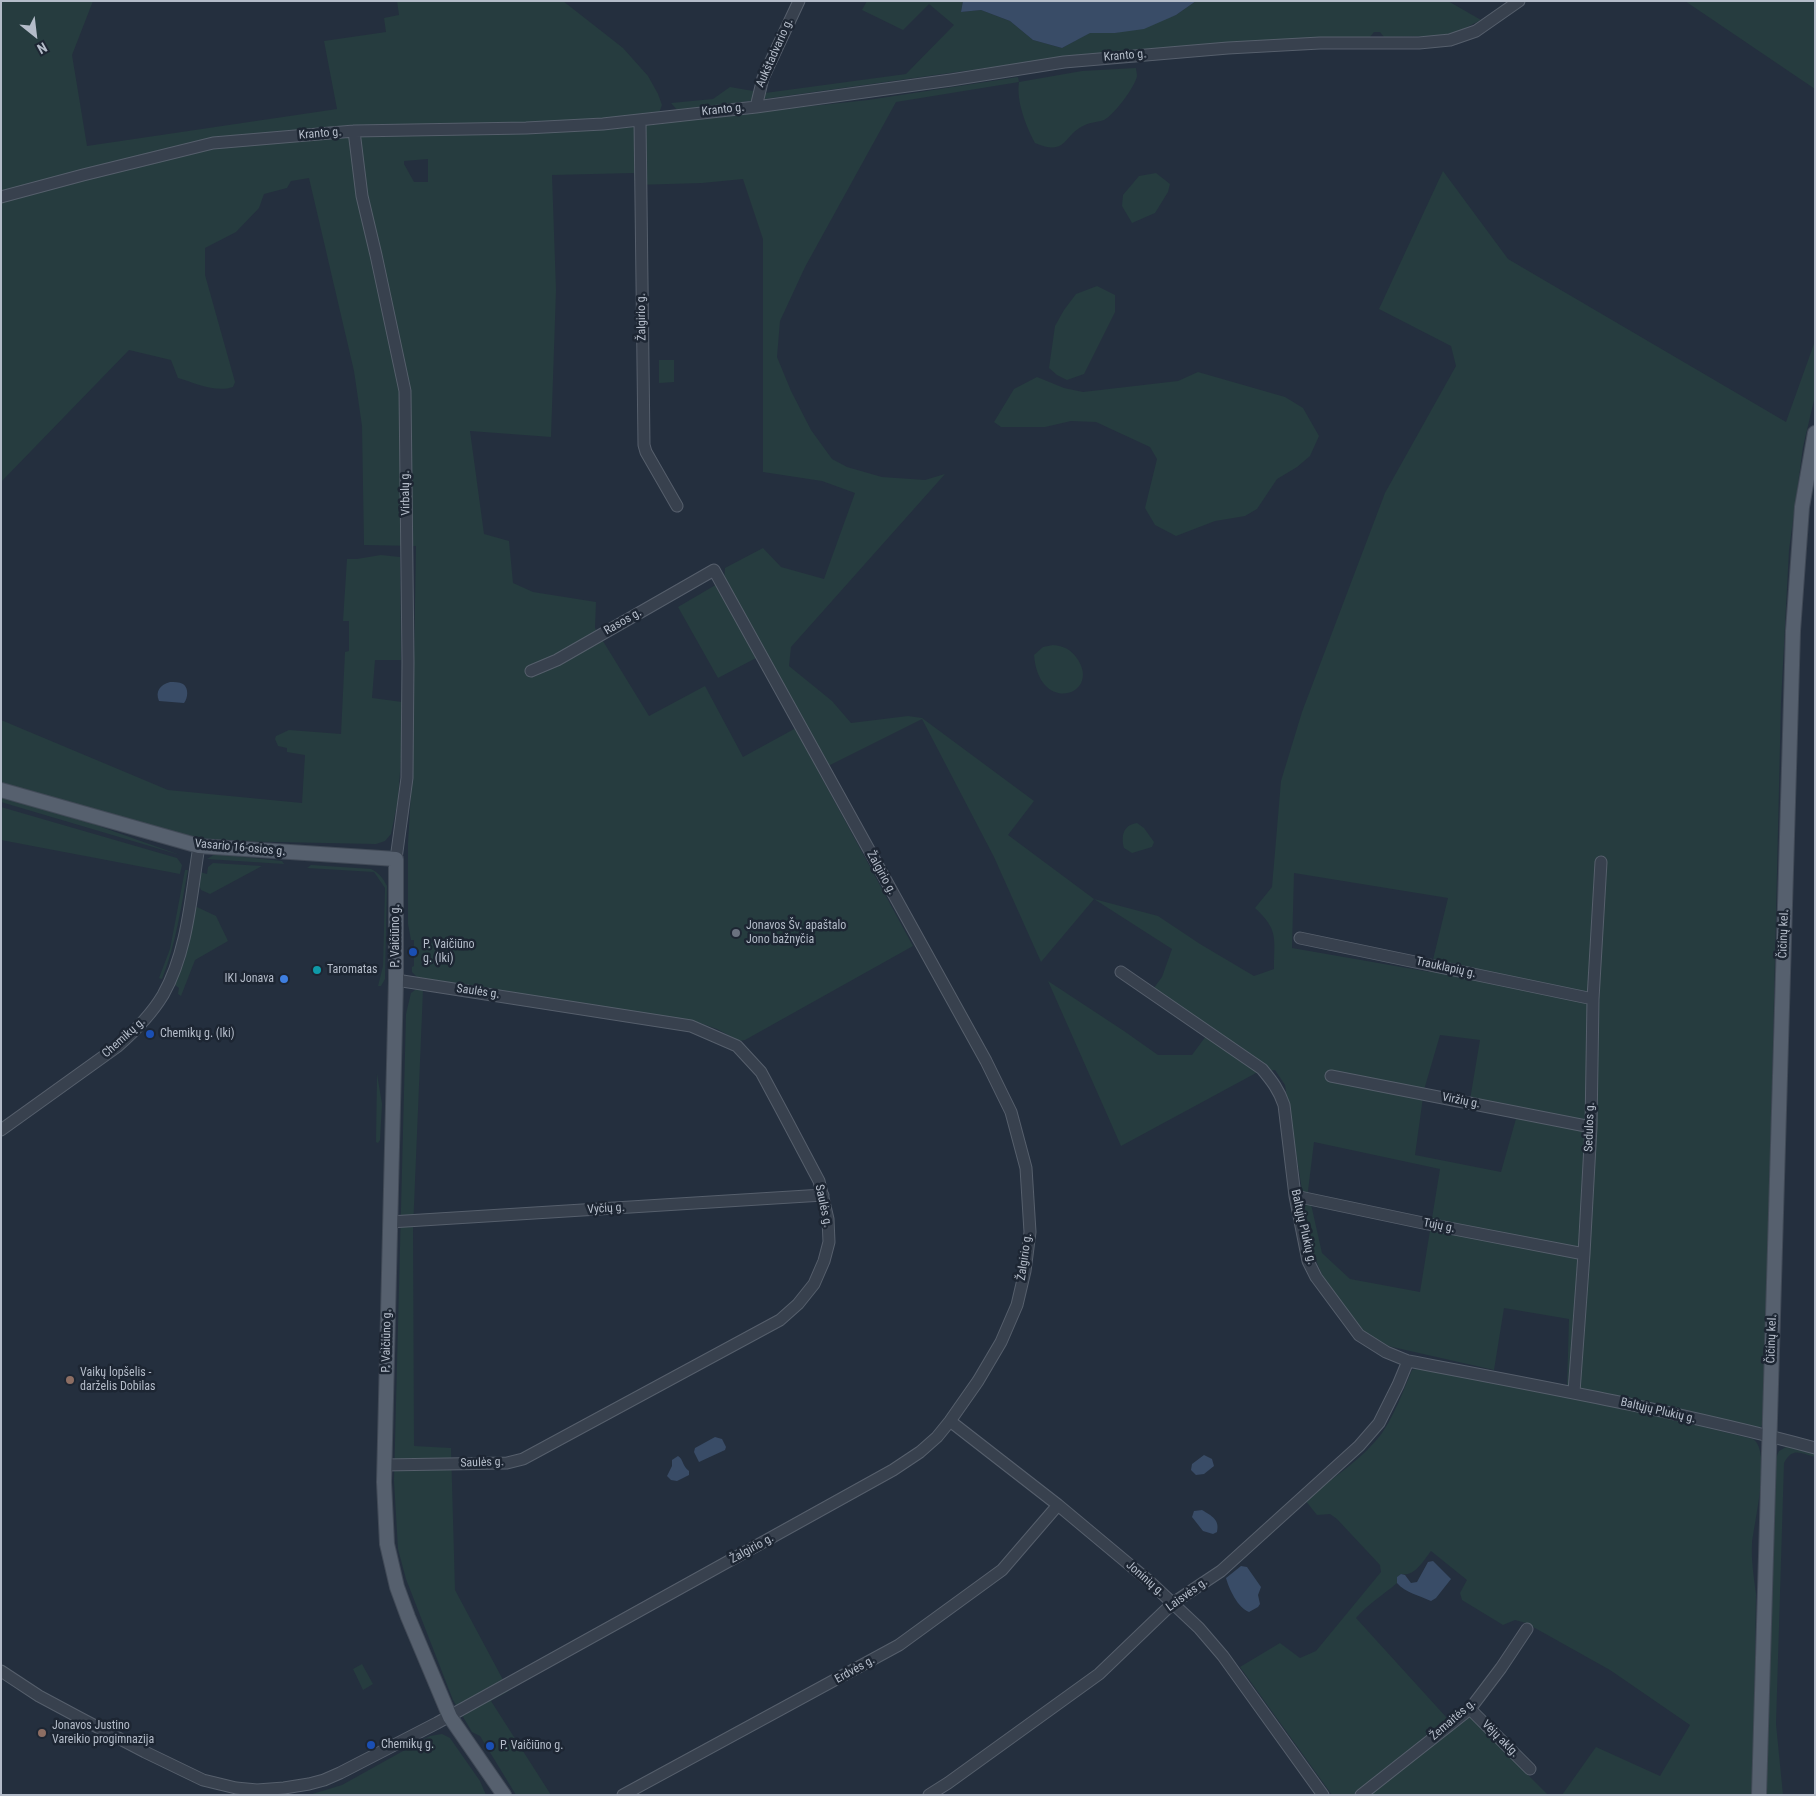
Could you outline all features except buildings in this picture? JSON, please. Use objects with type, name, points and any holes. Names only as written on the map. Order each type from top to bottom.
[{"type":"main road","name":"Čičinų kel.","points":[[1759,1795],[1793,631],[1802,507],[1815,434]]},
{"type":"main road","name":"Vasario 16-osios g.","points":[[1,790],[199,846],[396,859]]},
{"type":"main road","name":"P. Vaičiūno g.","points":[[396,859],[396,980],[384,1465],[385,1524],[391,1565],[408,1617],[450,1717],[504,1795]]},
{"type":"street","name":"Aukštadvario g.","points":[[756,107],[763,78],[799,1]]},
{"type":"street","name":"Kranto g.","points":[[1,197],[83,174],[213,143],[354,131],[526,128],[603,124],[756,107],[1064,62],[1228,48],[1320,44],[1419,43],[1450,40],[1476,31],[1519,1]]},
{"type":"street","name":"Žalgirio g.","points":[[640,120],[644,445],[646,452],[678,506]]},
{"type":"street","name":"Virbalų g.","points":[[354,131],[362,196],[405,391],[408,652],[407,778],[396,859]]},
{"type":"street","name":"Žalgirio g.","points":[[450,1717],[893,1470],[920,1452],[950,1421],[978,1381],[1001,1342],[1017,1305],[1025,1271],[1030,1232],[1026,1168],[1011,1112],[986,1061],[714,570]]},
{"type":"street","name":"Rasos g.","points":[[531,671],[557,660],[714,570]]},
{"type":"street","name":"Chemikų g.","points":[[1,1130],[118,1046],[136,1030],[152,1011],[168,985],[180,953],[199,846]]},
{"type":"street","name":"Sedulos g.","points":[[1574,1392],[1591,1126],[1593,999],[1601,862]]},
{"type":"street","name":"Trauklapių g.","points":[[1300,938],[1593,999]]},
{"type":"street","name":"Baltųjų Plukių g.","points":[[1120,972],[1262,1069],[1274,1082],[1284,1106],[1295,1196],[1308,1261],[1316,1277],[1360,1335],[1386,1352],[1408,1361],[1574,1392],[1769,1435],[1815,1448]]},
{"type":"street","name":"Saulės g.","points":[[384,1465],[507,1463],[523,1459],[780,1320],[798,1304],[814,1284],[824,1261],[829,1242],[828,1219],[823,1195],[814,1173],[761,1072],[737,1046],[692,1026],[396,980]]},
{"type":"street","name":"Viržių g.","points":[[1331,1076],[1591,1126]]},
{"type":"street","name":"Vyčių g.","points":[[390,1222],[823,1195]]},
{"type":"street","name":"Tujų g.","points":[[1295,1196],[1584,1254]]},
{"type":"street","name":"Laisvės g.","points":[[929,1795],[1099,1674],[1173,1603],[1221,1571],[1359,1446],[1380,1423],[1408,1361]]},
{"type":"street","name":"Joninių g.","points":[[950,1421],[1058,1505],[1148,1580],[1199,1628],[1223,1656],[1322,1795]]},
{"type":"street","name":"Erdvės g.","points":[[623,1795],[899,1645],[1002,1570],[1058,1505]]},
{"type":"street","name":"Žemaitės g.","points":[[1361,1795],[1470,1709],[1527,1629]]},
{"type":"street","points":[[1,1671],[39,1696],[154,1757],[203,1780],[236,1788],[257,1790],[284,1788],[324,1780],[450,1717]]},
{"type":"street","name":"Vėjų aklg.","points":[[1470,1709],[1530,1769]]},
{"type":"green space","points":[[1,1],[93,1],[72,55],[87,146],[337,109],[324,41],[386,32],[384,18],[399,15],[397,1],[563,1],[623,48],[648,76],[662,105],[659,113],[606,128],[868,100],[1018,77],[1019,82],[896,102],[805,267],[780,321],[777,357],[791,391],[811,430],[832,459],[847,467],[882,477],[925,480],[945,474],[791,647],[789,666],[832,701],[851,723],[908,716],[922,718],[1034,801],[1008,835],[1094,899],[1041,962],[994,857],[922,719],[818,771],[913,946],[745,1040],[739,1041],[717,1029],[697,1022],[417,977],[412,972],[412,967],[414,966],[414,940],[411,940],[408,924],[408,843],[412,775],[416,546],[364,545],[362,426],[354,371],[309,178],[291,181],[287,188],[264,194],[259,208],[236,232],[205,248],[205,275],[235,382],[233,387],[226,389],[213,388],[178,378],[171,360],[129,350],[1,482]],"holes":[[[428,159],[428,182],[414,182],[404,161]],[[634,173],[635,185],[702,183],[743,179],[763,239],[763,472],[822,481],[855,493],[824,579],[781,567],[763,548],[725,568],[724,580],[678,607],[718,678],[756,658],[796,728],[743,757],[705,686],[649,716],[595,628],[596,602],[533,592],[513,583],[509,541],[484,534],[470,431],[551,437],[556,290],[552,175]]]},
{"type":"green space","points":[[867,1],[963,1],[961,12],[981,10],[1010,21],[1033,40],[1062,48],[1089,33],[1115,33],[1176,15],[1196,1],[1448,1],[1481,20],[1457,32],[1437,36],[1384,37],[1380,32],[1374,32],[1370,37],[1185,46],[1086,54],[678,111],[671,103],[713,99],[730,87],[765,93],[906,74],[954,25],[929,4],[903,30],[862,10]]},
{"type":"green space","points":[[1685,1],[1815,1],[1815,89]]},
{"type":"green space","points":[[1136,68],[1137,76],[1132,87],[1113,113],[1104,120],[1087,124],[1078,129],[1060,146],[1046,147],[1035,143],[1022,113],[1018,89],[1019,82],[1082,71]]},
{"type":"green space","points":[[1443,171],[1508,259],[1786,422],[1815,341],[1815,396],[1803,447],[1789,550],[1781,702],[1764,1422],[1760,1428],[1754,1429],[1567,1386],[1569,1319],[1504,1308],[1494,1370],[1388,1346],[1362,1331],[1323,1277],[1312,1251],[1285,1085],[1275,1070],[1256,1073],[1121,1146],[1048,981],[1158,1055],[1192,1055],[1206,1036],[1148,996],[1162,977],[1172,949],[1094,899],[1158,916],[1254,976],[1274,969],[1274,935],[1268,922],[1255,908],[1272,887],[1281,781],[1302,712],[1385,493],[1456,366],[1451,346],[1379,309]],"holes":[[[1294,873],[1448,898],[1430,972],[1292,948]],[[1440,1035],[1480,1040],[1470,1100],[1519,1108],[1501,1172],[1415,1155],[1424,1090]],[[1314,1142],[1440,1169],[1420,1292],[1350,1279],[1322,1253],[1308,1191]]]},
{"type":"green space","points":[[1156,173],[1170,184],[1168,192],[1155,213],[1132,223],[1122,206],[1123,195],[1139,176]]},
{"type":"green space","points":[[1097,286],[1115,295],[1115,312],[1084,374],[1067,380],[1049,368],[1055,326],[1076,294]]},
{"type":"green space","points":[[659,360],[674,360],[674,382],[659,383]]},
{"type":"green space","points":[[1198,372],[1285,397],[1303,408],[1319,436],[1310,456],[1297,467],[1277,479],[1257,509],[1245,516],[1215,521],[1176,536],[1155,525],[1145,508],[1157,459],[1150,447],[1096,422],[1071,421],[1045,427],[1001,427],[994,422],[1014,389],[1037,377],[1064,388],[1083,392],[1178,381]]},
{"type":"green space","points":[[381,555],[400,557],[401,660],[375,660],[372,698],[402,702],[398,800],[391,834],[385,841],[376,844],[225,841],[210,839],[181,834],[1,783],[1,720],[168,790],[302,803],[305,755],[287,752],[287,748],[278,746],[275,739],[276,736],[289,730],[341,734],[345,652],[349,651],[349,621],[343,621],[347,559]]},
{"type":"green space","points":[[1053,645],[1064,647],[1071,652],[1076,657],[1082,670],[1082,681],[1076,689],[1067,693],[1057,693],[1047,687],[1038,674],[1034,655],[1043,647]]},
{"type":"green space","points":[[1,796],[93,824],[180,855],[1,802]]},
{"type":"green space","points":[[1,807],[177,858],[182,865],[180,874],[1,840]]},
{"type":"green space","points":[[1137,823],[1144,828],[1154,842],[1152,847],[1132,853],[1124,848],[1123,835],[1129,826]]},
{"type":"green space","points":[[215,854],[282,861],[284,864],[207,859]]},
{"type":"green space","points":[[213,863],[262,866],[210,894],[201,890],[199,885],[200,872],[207,874],[208,867]]},
{"type":"green space","points":[[311,865],[371,869],[379,874],[387,886],[385,979],[381,986],[378,986],[383,966],[385,888],[374,872],[307,868]]},
{"type":"green space","points":[[185,870],[188,870],[178,925],[162,979],[159,978],[170,949]]},
{"type":"green space","points":[[197,907],[216,916],[228,941],[195,960],[181,996],[178,994],[179,988],[175,985],[185,959],[195,908]]},
{"type":"green space","points":[[415,990],[423,990],[413,1229],[414,1446],[451,1448],[455,1590],[509,1691],[491,1701],[551,1795],[516,1795],[480,1736],[472,1732],[453,1700],[406,1579],[398,1549],[394,1481],[406,1014],[411,993]]},
{"type":"green space","points":[[377,1074],[382,1104],[380,1140],[378,1143],[376,1142]]},
{"type":"green space","points":[[1426,1367],[1594,1400],[1753,1439],[1758,1446],[1762,1472],[1752,1544],[1756,1594],[1753,1795],[1562,1795],[1596,1747],[1660,1776],[1690,1725],[1610,1670],[1526,1623],[1515,1620],[1503,1625],[1462,1600],[1460,1593],[1467,1580],[1431,1551],[1415,1571],[1401,1574],[1397,1577],[1397,1583],[1356,1618],[1456,1728],[1470,1717],[1548,1795],[1332,1795],[1240,1667],[1280,1643],[1300,1658],[1316,1651],[1381,1572],[1380,1565],[1337,1519],[1330,1514],[1317,1515],[1305,1500],[1356,1460],[1374,1443],[1391,1418],[1412,1370]]},
{"type":"green space","points":[[1786,1447],[1815,1452],[1815,1457],[1797,1452],[1790,1455],[1784,1463],[1776,1724],[1783,1795],[1766,1795],[1776,1458],[1779,1451]]},
{"type":"green space","points":[[362,1664],[373,1684],[363,1690],[353,1669]]},
{"type":"green space","points":[[442,1734],[450,1738],[480,1781],[486,1795],[309,1795],[342,1785],[430,1736]]},
{"type":"water","points":[[963,1],[1196,1],[1176,15],[1144,29],[1115,33],[1090,33],[1062,48],[1033,40],[1010,21],[981,10],[961,12]]},
{"type":"water","points":[[170,682],[180,683],[185,686],[187,693],[184,703],[159,701],[159,689]]},
{"type":"water","points":[[715,1437],[722,1439],[726,1447],[725,1450],[699,1462],[694,1452],[695,1448]]},
{"type":"water","points":[[1204,1455],[1212,1459],[1214,1466],[1204,1474],[1196,1475],[1191,1470],[1192,1464]]},
{"type":"water","points":[[678,1456],[689,1471],[689,1475],[677,1481],[671,1480],[667,1476],[672,1466],[672,1460]]},
{"type":"water","points":[[1202,1510],[1216,1521],[1217,1532],[1213,1534],[1203,1531],[1192,1517],[1194,1511]]},
{"type":"water","points":[[1433,1561],[1451,1579],[1436,1598],[1431,1601],[1408,1592],[1397,1583],[1397,1577],[1401,1574],[1405,1575],[1411,1583],[1417,1582],[1428,1562]]},
{"type":"water","points":[[1241,1566],[1247,1567],[1261,1587],[1258,1595],[1260,1604],[1249,1612],[1241,1607],[1232,1593],[1226,1578]]},
{"type":"place","name":"Jonavos Šv. apaštalo Jono bažnyčia","points":[[736,933]]},
{"type":"place","name":"P. Vaičiūno g. (Iki)","points":[[413,952]]},
{"type":"place","name":"Taromatas","points":[[317,970]]},
{"type":"place","name":"IKI Jonava","points":[[284,979]]},
{"type":"place","name":"Chemikų g. (Iki)","points":[[150,1034]]},
{"type":"place","name":"Vaikų lopšelis - darželis Dobilas","points":[[70,1380]]},
{"type":"place","name":"Jonavos Justino Vareikio progimnazija","points":[[42,1733]]},
{"type":"place","name":"Chemikų g.","points":[[371,1745]]},
{"type":"place","name":"P. Vaičiūno g.","points":[[490,1746]]}]
